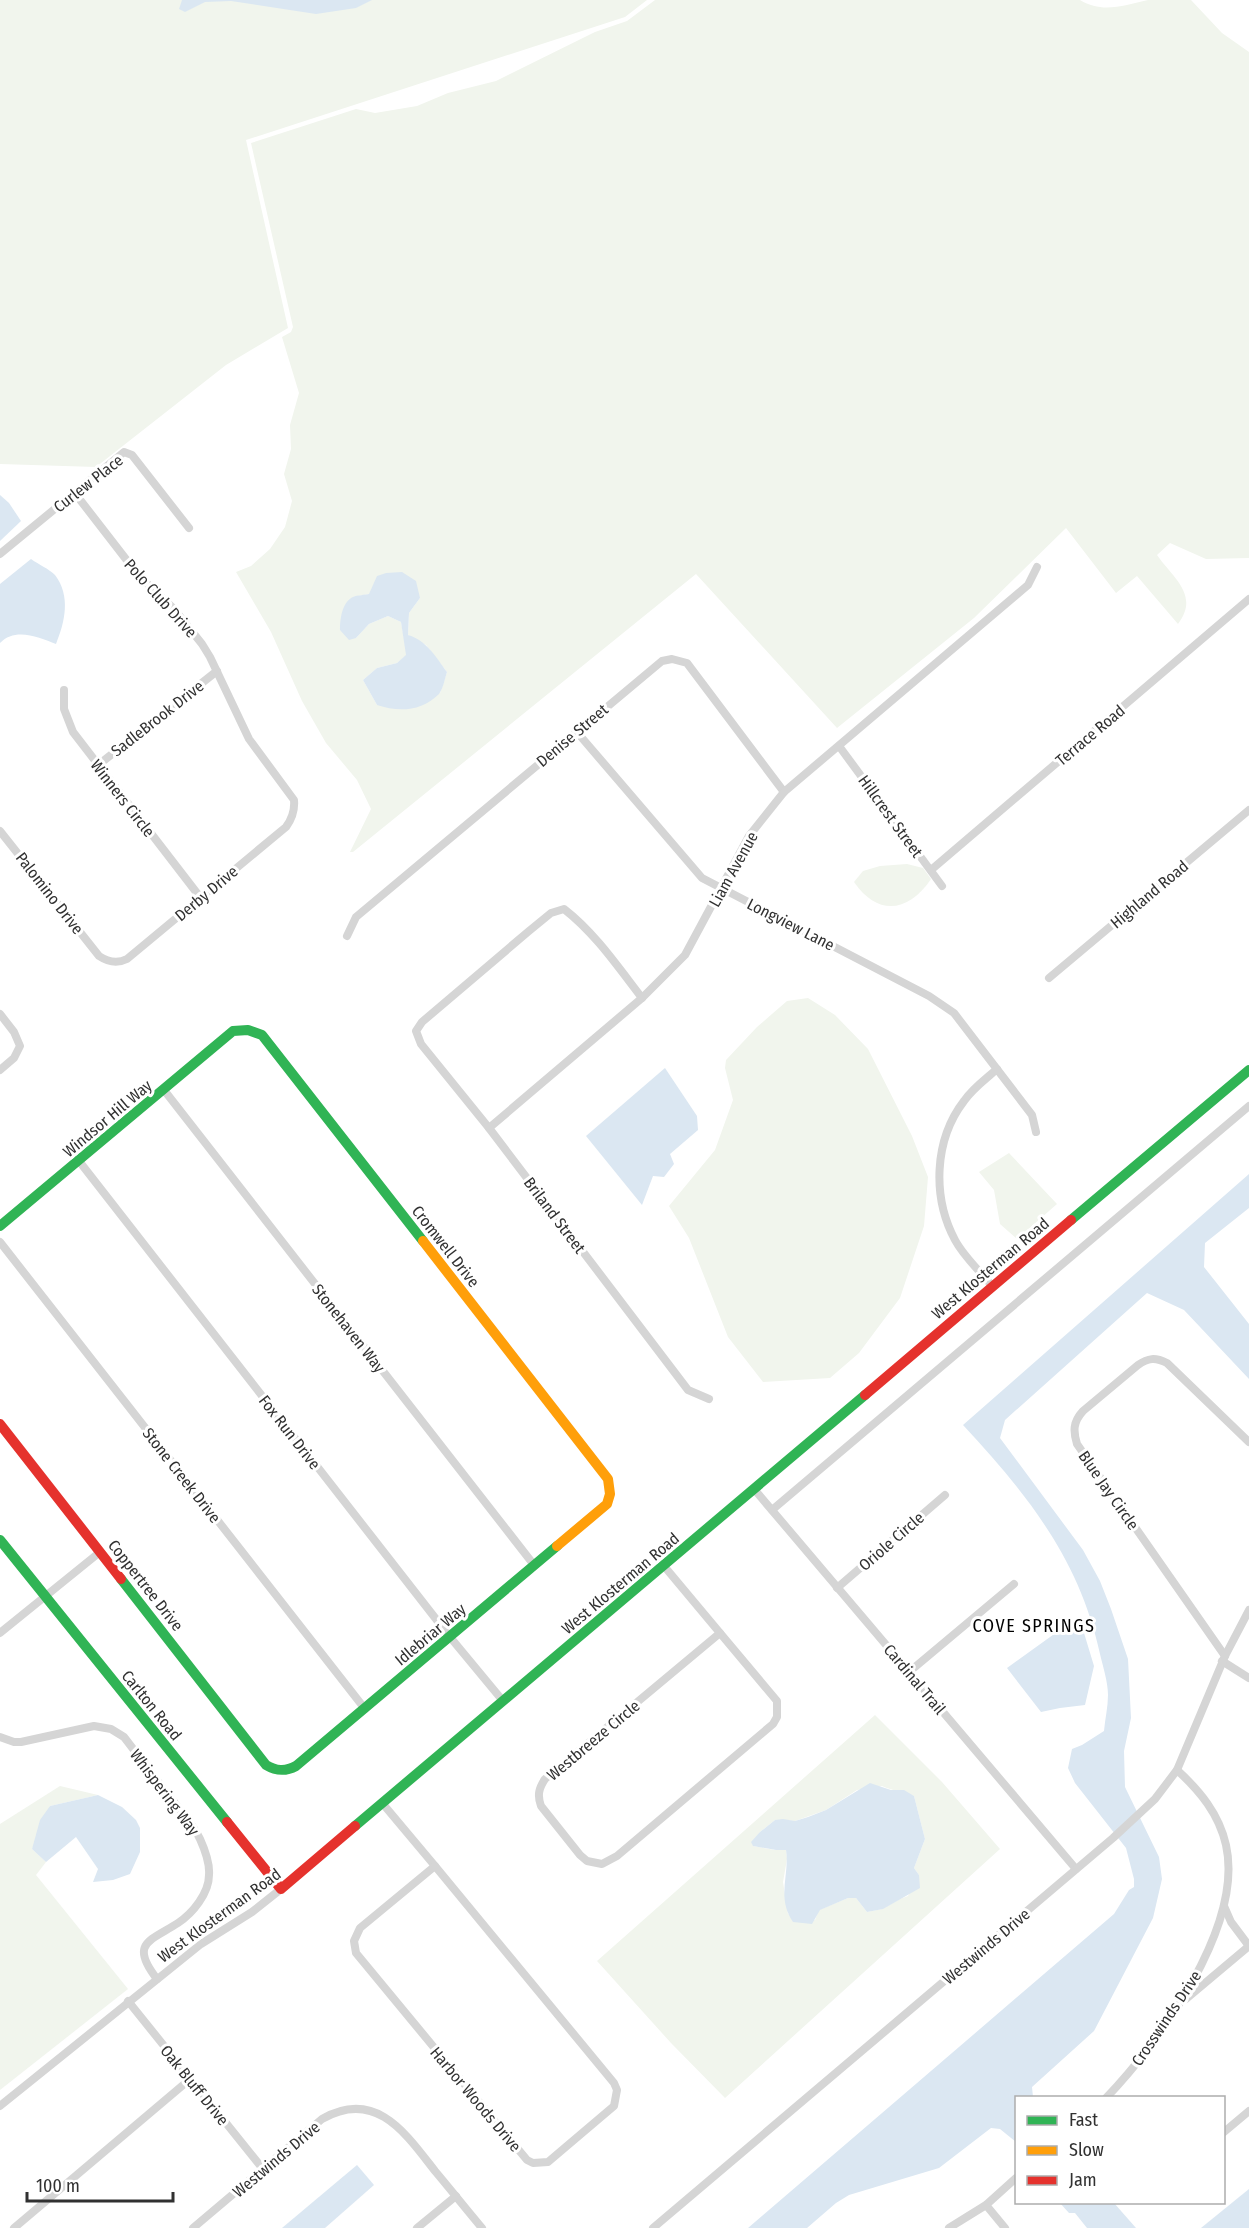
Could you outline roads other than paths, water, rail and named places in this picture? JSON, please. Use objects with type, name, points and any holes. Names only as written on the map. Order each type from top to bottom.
[{"type":"street","name":"Curlew Place","points":[[0,554],[124,452],[129,452],[189,528]]},
{"type":"street","name":"Polo Club Drive","points":[[74,492],[139,576],[174,609],[206,650],[249,740],[294,800]]},
{"type":"street","name":"Liam Avenue","points":[[489,1128],[642,998],[685,955],[749,836],[784,792],[1028,585],[1037,567]]},
{"type":"street","name":"Terrace Road","points":[[931,870],[1249,599]]},
{"type":"street","name":"Denise Street","points":[[347,936],[356,917],[576,731],[658,663],[667,659],[687,663],[784,792]]},
{"type":"street","name":"SadleBrook Drive","points":[[97,766],[217,671]]},
{"type":"street","name":"Winners Circle","points":[[64,690],[64,709],[69,725],[97,766],[200,897]]},
{"type":"street","name":"Longview Lane","points":[[576,731],[702,878],[939,1001],[954,1013],[1032,1115],[1036,1132]]},
{"type":"street","name":"Hillcrest Street","points":[[839,746],[942,886]]},
{"type":"street","name":"Derby Drive","points":[[99,956],[112,962],[127,960],[286,827],[294,812],[294,800]]},
{"type":"street","name":"Highland Road","points":[[1049,978],[1249,810]]},
{"type":"street","name":"Palomino Drive","points":[[0,831],[99,956]]},
{"type":"street","name":"Briland Street","points":[[642,998],[602,947],[576,918],[564,909],[551,913],[529,931],[422,1022],[416,1031],[421,1044],[489,1128],[688,1390],[709,1399]]},
{"type":"street","points":[[0,1014],[14,1032],[20,1046],[14,1058],[0,1070]]},
{"type":"street","name":"Cromwell Drive","points":[[233,1031],[245,1029],[262,1035],[606,1476],[610,1492],[607,1504]]},
{"type":"street","name":"Windsor Hill Way","points":[[0,1226],[233,1031]]},
{"type":"street","points":[[992,1286],[955,1239],[944,1214],[939,1182],[942,1149],[953,1117],[970,1094],[998,1069]]},
{"type":"street","name":"West Klosterman Road","points":[[0,2106],[201,1944],[252,1912],[281,1889],[1249,1070]]},
{"type":"street","name":"Stonehaven Way","points":[[164,1090],[534,1565]]},
{"type":"street","points":[[772,1509],[1249,1106]]},
{"type":"street","name":"Fox Run Drive","points":[[79,1161],[450,1637],[504,1701]]},
{"type":"street","name":"Stone Creek Drive","points":[[0,1242],[364,1709]]},
{"type":"street","name":"Blue Jay Circle","points":[[1224,1658],[1077,1444],[1075,1420],[1138,1365],[1146,1359],[1153,1358],[1167,1363],[1249,1442]]},
{"type":"street","name":"Coppertree Drive","points":[[0,1424],[266,1765]]},
{"type":"street","name":"Cardinal Trail","points":[[754,1489],[1076,1869]]},
{"type":"street","name":"Oriole Circle","points":[[837,1588],[945,1495]]},
{"type":"street","name":"Idlebriar Way","points":[[266,1765],[280,1771],[291,1770],[607,1504]]},
{"type":"street","name":"Carlton Road","points":[[0,1540],[281,1889]]},
{"type":"street","points":[[0,1633],[100,1552]]},
{"type":"street","points":[[664,1566],[720,1633]]},
{"type":"street","points":[[909,1672],[1014,1584]]},
{"type":"street","name":"Westwinds Drive","points":[[653,2228],[1141,1813],[1162,1791],[1177,1770],[1224,1658],[1249,1610]]},
{"type":"street","name":"Westbreeze Circle","points":[[720,1633],[777,1701],[777,1717],[773,1724],[617,1856],[602,1864],[587,1861],[541,1806],[538,1795],[540,1787],[546,1779],[720,1633]]},
{"type":"street","points":[[1224,1658],[1249,1678]]},
{"type":"street","name":"Whispering Way","points":[[0,1737],[21,1742],[94,1726],[111,1729],[124,1737],[196,1832],[207,1860],[209,1875],[207,1887],[200,1900],[186,1916],[156,1934],[146,1944],[144,1959],[157,1979]]},
{"type":"street","name":"Crosswinds Drive","points":[[1107,2096],[1130,2071],[1180,2004],[1202,1965],[1224,1905],[1228,1873],[1227,1852],[1222,1832],[1206,1800],[1177,1770]]},
{"type":"street","name":"Harbor Woods Drive","points":[[383,1803],[435,1866],[614,2083],[617,2090],[614,2106],[548,2162],[533,2163],[527,2160],[356,1953],[354,1941],[360,1928],[435,1866]]},
{"type":"street","points":[[1180,2004],[1249,1946],[1231,1922],[1224,1905]]},
{"type":"street","name":"Oak Bluff Drive","points":[[128,2001],[189,2080],[263,2169]]},
{"type":"street","points":[[14,2228],[189,2080]]},
{"type":"street","name":"Westwinds Drive","points":[[193,2228],[330,2115],[350,2110],[367,2111],[386,2118],[401,2128],[456,2196]]},
{"type":"street","points":[[1225,2131],[1249,2111]]},
{"type":"street","points":[[950,2228],[986,2205],[1015,2180]]},
{"type":"street","points":[[417,2228],[456,2196],[482,2228]]},
{"type":"street","points":[[986,2205],[1005,2228]]},
{"type":"district","name":"COVE SPRINGS","points":[[1034,1626]]}]
